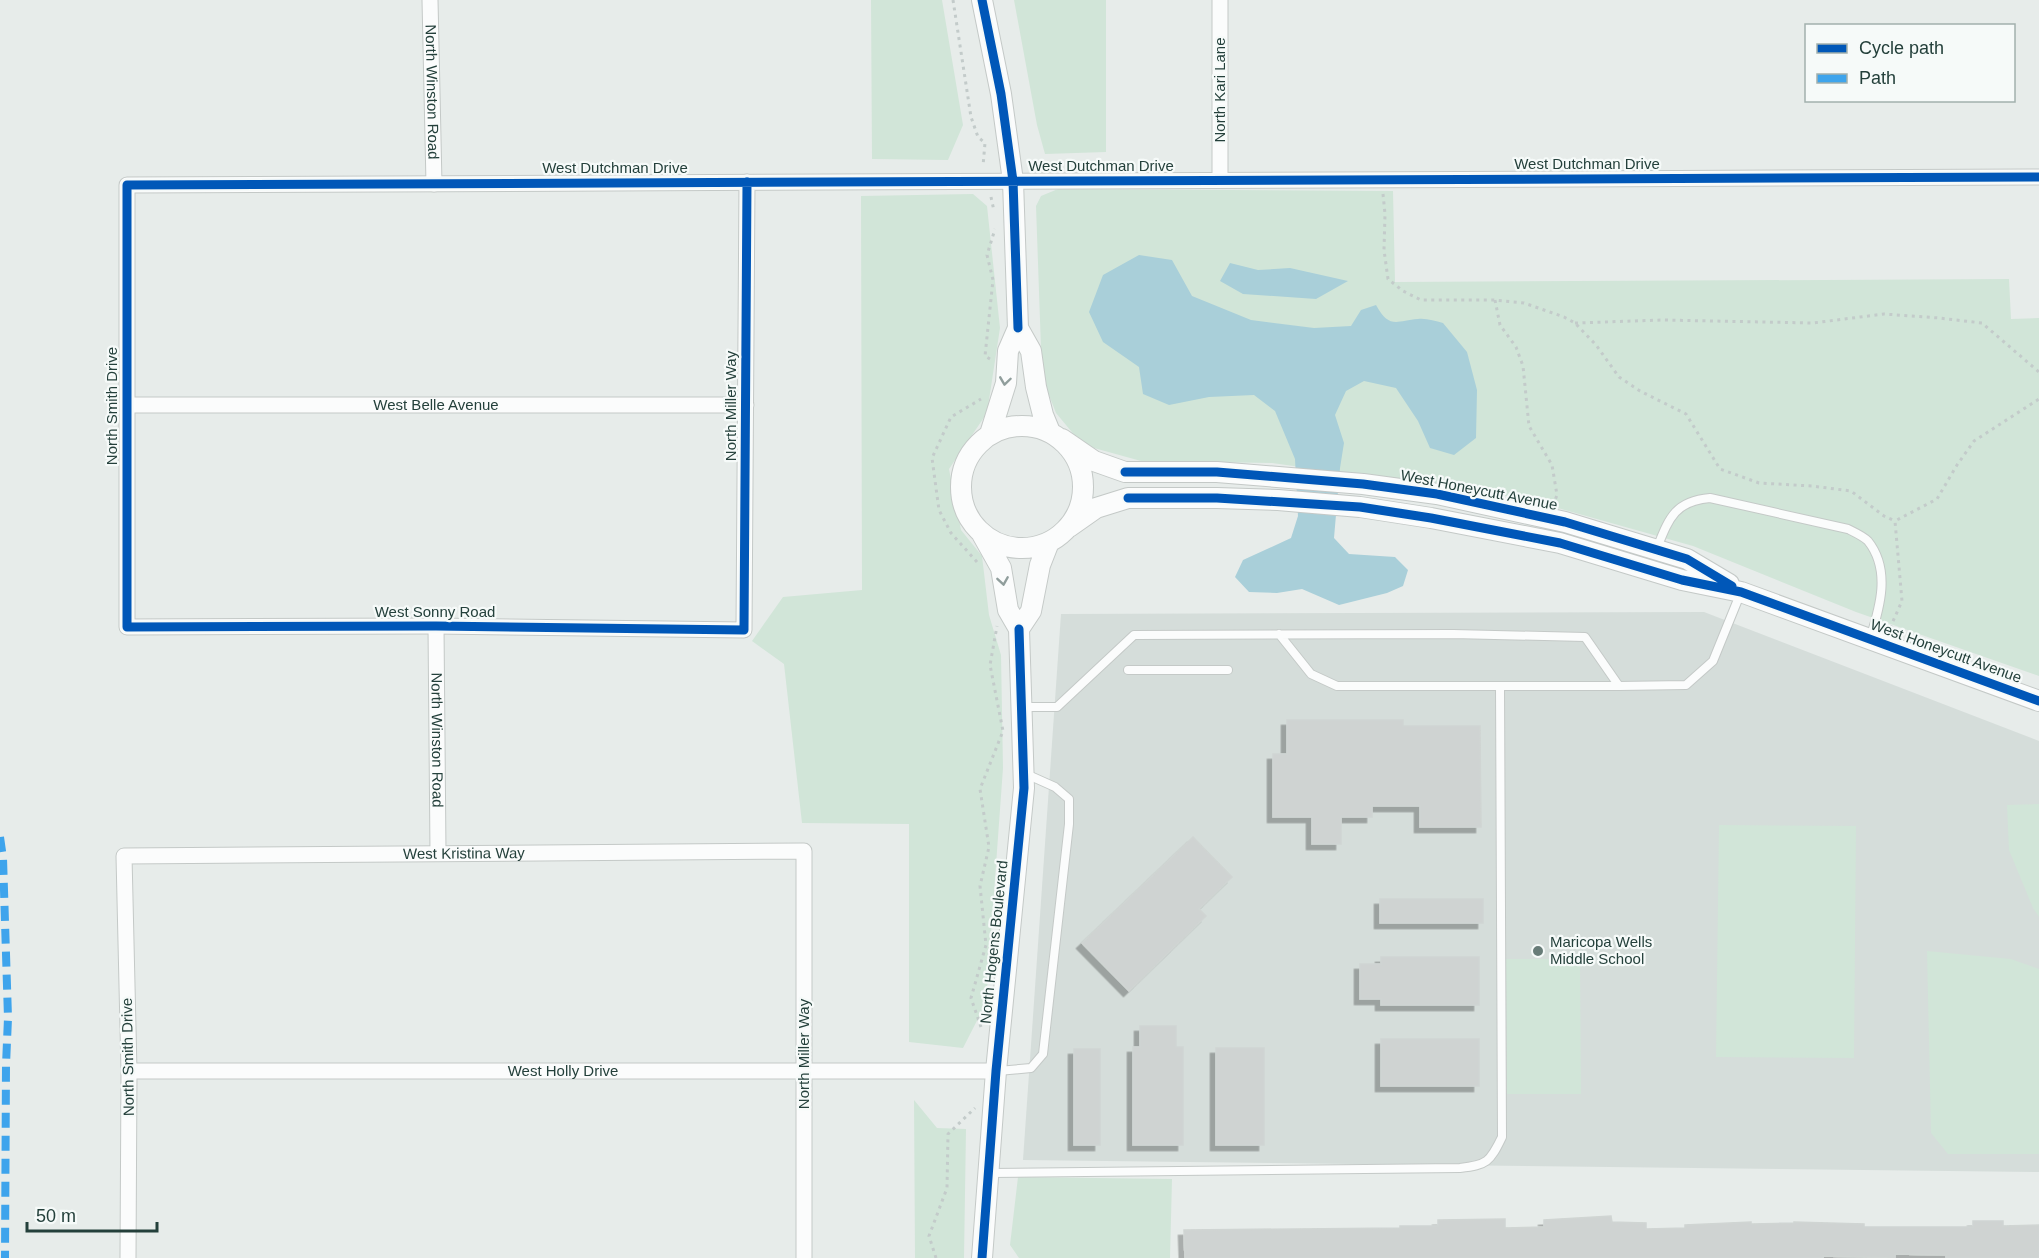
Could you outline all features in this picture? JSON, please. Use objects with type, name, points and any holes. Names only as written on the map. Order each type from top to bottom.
[{"type":"street","name":"North Winston Road","points":[[430,0],[434,184]]},
{"type":"street","points":[[982,0],[1001,94],[1013,181],[1018,328],[1008,351],[1006,383],[990,434]]},
{"type":"street","name":"North Kari Lane","points":[[1220,0],[1220,180]]},
{"type":"street","name":"West Dutchman Drive","points":[[127,185],[2039,177]]},
{"type":"street","name":"North Miller Way","points":[[744,630],[747,182]]},
{"type":"street","name":"North Smith Drive","points":[[127,185],[127,627]]},
{"type":"street","points":[[1018,328],[1031,351],[1043,415],[1056,435],[1075,454],[1082,472],[1084,491],[1079,510],[1069,527],[1049,542],[1032,548],[1014,548],[997,543],[982,534],[969,519],[962,501],[960,482],[965,463],[975,446],[990,434],[1010,426],[1030,426],[1056,435]]},
{"type":"street","name":"West Belle Avenue","points":[[127,405],[746,405]]},
{"type":"street","name":"West Honeycutt Avenue","points":[[1056,435],[1094,461],[1125,472],[1217,472],[1363,484],[1437,494],[1550,519],[1687,559],[1741,592]]},
{"type":"street","name":"West Honeycutt Avenue","points":[[1069,527],[1096,508],[1128,498],[1278,501],[1360,507],[1431,518],[1560,543],[1682,580],[1741,592],[2039,701]]},
{"type":"street","name":"North Hogens Boulevard","points":[[982,534],[1001,568],[1008,610],[1019,629],[1024,788],[996,1071],[982,1258]]},
{"type":"street","points":[[1019,629],[1031,611],[1040,565],[1049,542]]},
{"type":"street","name":"North Winston Road","points":[[436,626],[438,853]]},
{"type":"street","name":"West Sonny Road","points":[[127,627],[436,626],[744,630]]},
{"type":"street","name":"North Miller Way","points":[[804,851],[804,1258]]},
{"type":"street","name":"West Kristina Way","points":[[124,856],[804,851]]},
{"type":"street","name":"North Smith Drive","points":[[124,856],[129,1071],[128,1258]]},
{"type":"street","name":"West Holly Drive","points":[[129,1071],[996,1071]]},
{"type":"lane","points":[[1656,550],[1672,515],[1681,506],[1694,499],[1710,498],[1848,529],[1867,540],[1881,571],[1881,598],[1876,641]]},
{"type":"lane","points":[[1278,634],[1311,674],[1336,686],[1686,685],[1713,661],[1741,592]]},
{"type":"lane","points":[[1023,707],[1057,706],[1134,635],[1453,634],[1585,637],[1619,686]]},
{"type":"lane","points":[[1128,670],[1228,670]]},
{"type":"lane","points":[[988,1173],[1460,1168],[1480,1166],[1493,1156],[1502,1137],[1500,686]]},
{"type":"lane","points":[[996,1071],[1031,1068],[1043,1054],[1069,824],[1069,799],[1055,787],[1023,773]]},
{"type":"path","points":[[953,0],[971,117],[978,137],[985,143],[982,181],[993,200],[995,216]]},
{"type":"path","points":[[1382,180],[1385,214],[1384,250],[1388,279],[1402,291],[1421,300],[1495,300],[1531,305],[1575,323],[1663,321],[1813,323],[1884,314],[1982,323],[2039,372]]},
{"type":"path","points":[[996,225],[987,255],[993,280],[985,356],[1006,369]]},
{"type":"path","points":[[1495,300],[1500,325],[1516,347],[1523,366],[1529,426],[1552,465],[1557,495],[1550,519]]},
{"type":"path","points":[[1575,323],[1596,345],[1619,377],[1640,391],[1686,414],[1720,469],[1759,483],[1851,491],[1884,516],[1895,521]]},
{"type":"path","points":[[979,565],[951,533],[939,510],[932,458],[951,417],[984,397]]},
{"type":"path","points":[[1895,521],[1936,499],[1974,441],[2039,399]]},
{"type":"path","points":[[1876,641],[1902,602],[1895,521]]},
{"type":"path","points":[[984,1036],[971,998],[986,945],[980,886],[989,847],[980,789],[1003,731],[990,665],[997,623]]},
{"type":"path","points":[[936,1258],[928,1236],[947,1188],[948,1134],[975,1108],[976,1071]]},
{"type":"shaded area","name":"Maricopa Wells Middle School","points":[[1704,612],[2039,741],[2039,1172],[1023,1160],[1061,614]]},
{"type":"green space","points":[[871,0],[942,0],[963,125],[948,160],[872,159]]},
{"type":"green space","points":[[1014,0],[1106,0],[1106,152],[1045,154],[1037,125]]},
{"type":"green space","points":[[1058,189],[1393,191],[1395,282],[2009,279],[2011,319],[2039,318],[2039,676],[1856,612],[1693,546],[1522,498],[1272,463],[1141,461],[1094,448],[1076,437],[1056,413],[1042,377],[1036,206],[1041,196]]},
{"type":"green space","points":[[973,194],[987,206],[1000,328],[987,413],[949,469],[961,530],[982,556],[989,615],[1001,655],[1003,768],[986,1003],[963,1048],[909,1042],[909,824],[802,823],[784,664],[752,641],[783,597],[862,590],[861,196]]},
{"type":"green space","points":[[2039,804],[2039,917],[2009,850],[2007,805]]},
{"type":"green space","points":[[1719,825],[1856,826],[1854,1058],[1716,1057]]},
{"type":"green space","points":[[1927,951],[2011,959],[2039,969],[2039,1154],[1948,1154],[1931,1133]]},
{"type":"green space","points":[[1506,959],[1580,959],[1581,1094],[1507,1094]]},
{"type":"green space","points":[[914,1100],[937,1128],[966,1129],[964,1258],[915,1258]]},
{"type":"green space","points":[[1018,1177],[1172,1179],[1170,1258],[1019,1258],[1010,1245]]},
{"type":"water","points":[[1139,255],[1172,260],[1192,296],[1251,320],[1314,328],[1351,326],[1361,310],[1376,305],[1389,321],[1421,319],[1443,323],[1467,352],[1477,390],[1476,438],[1454,455],[1430,448],[1418,421],[1396,388],[1364,381],[1346,391],[1335,415],[1344,443],[1334,538],[1349,554],[1395,557],[1408,570],[1403,586],[1387,593],[1339,605],[1302,589],[1277,593],[1249,592],[1235,577],[1243,560],[1291,538],[1298,516],[1295,459],[1275,411],[1254,395],[1209,397],[1169,405],[1143,394],[1139,367],[1103,342],[1089,312],[1103,275]]},
{"type":"water","points":[[1230,263],[1258,270],[1290,268],[1348,281],[1316,299],[1243,294],[1220,281]]},
{"type":"building","points":[[1287,720],[1403,720],[1403,726],[1480,726],[1481,827],[1420,827],[1420,806],[1372,806],[1372,817],[1341,817],[1341,844],[1312,844],[1312,817],[1273,817],[1273,754],[1287,754]]},
{"type":"building","points":[[1193,837],[1232,877],[1199,909],[1206,916],[1129,991],[1082,943]]},
{"type":"building","points":[[1380,899],[1483,899],[1483,923],[1380,923]]},
{"type":"building","points":[[1381,957],[1479,957],[1479,1005],[1381,1005],[1381,999],[1360,999],[1360,964],[1381,964]]},
{"type":"building","points":[[1140,1026],[1176,1026],[1176,1047],[1183,1047],[1183,1145],[1133,1145],[1133,1047],[1140,1047]]},
{"type":"building","points":[[1381,1039],[1479,1039],[1479,1086],[1381,1086]]},
{"type":"building","points":[[1216,1048],[1264,1048],[1264,1145],[1216,1145]]},
{"type":"building","points":[[1074,1049],[1100,1049],[1100,1145],[1074,1145]]},
{"type":"building","points":[[1611,1216],[1612,1222],[1646,1223],[1646,1229],[1751,1222],[1751,1224],[1794,1222],[1864,1224],[1864,1227],[1973,1227],[1973,1221],[2003,1221],[2003,1226],[2039,1225],[2039,1258],[1946,1258],[1946,1255],[1895,1254],[1895,1258],[1823,1256],[1823,1258],[1185,1258],[1184,1230],[1400,1228],[1400,1226],[1438,1226],[1438,1220],[1505,1219],[1505,1228],[1544,1227],[1544,1220]]},
{"type":"marked path","points":[[0,837],[3,858],[8,1018],[5,1258]]},
{"type":"cycle path","points":[[982,0],[1001,94],[1013,181],[1018,328]]},
{"type":"cycle path","points":[[747,182],[744,630],[436,626],[127,627],[127,185],[2039,177]]},
{"type":"cycle path","points":[[1125,472],[1217,472],[1363,484],[1437,494],[1565,522],[1687,559],[1732,586]]},
{"type":"cycle path","points":[[1128,498],[1217,498],[1360,507],[1560,543],[1682,580],[1741,592],[2039,701]]},
{"type":"cycle path","points":[[982,1258],[996,1071],[1024,788],[1019,629]]},
{"type":"place","name":"Maricopa Wells Middle School","points":[[1538,951]]}]
